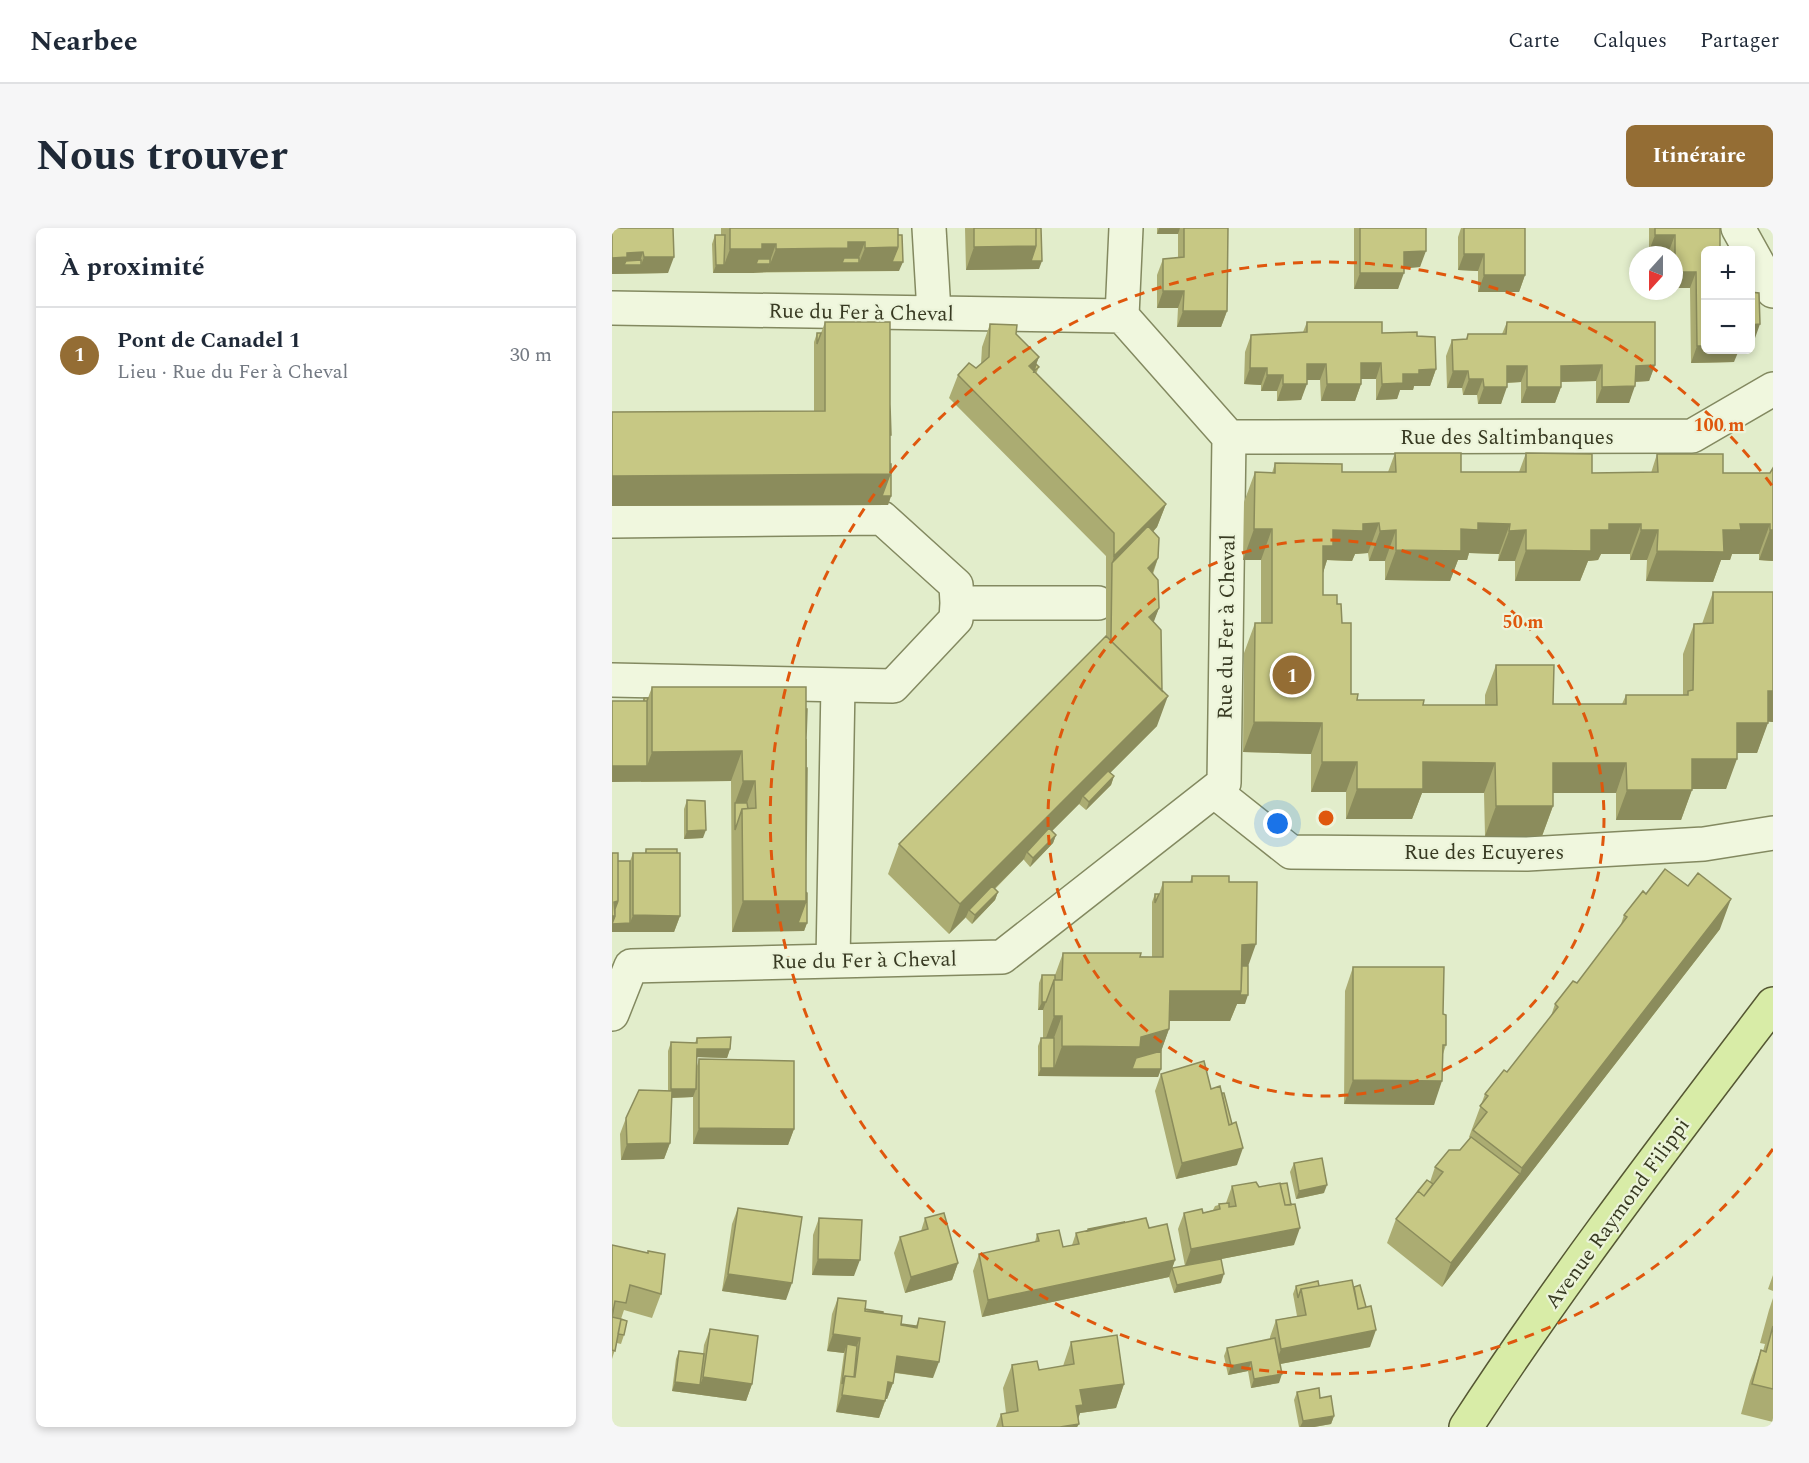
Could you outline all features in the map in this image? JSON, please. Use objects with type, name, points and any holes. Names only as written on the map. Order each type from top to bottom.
[{"type":"main road","name":"Avenue Raymond Filippi","points":[[1466,1427],[1520,1345],[1656,1158],[1773,1004]]},
{"type":"street","points":[[929,228],[934,312]]},
{"type":"street","points":[[1126,228],[1122,316],[1229,437]]},
{"type":"street","points":[[1738,228],[1773,291]]},
{"type":"street","name":"Rue du Fer à Cheval","points":[[612,308],[1122,316]]},
{"type":"street","name":"Rue des Saltimbanques","points":[[1229,437],[1692,436],[1773,389]]},
{"type":"street","name":"Rue du Fer à Cheval","points":[[612,1014],[631,966],[1002,957],[1224,783],[1229,437]]},
{"type":"street","points":[[612,521],[882,518],[956,585],[957,603],[956,620],[893,686],[612,680]]},
{"type":"street","points":[[957,603],[1098,603]]},
{"type":"street","points":[[833,961],[838,685]]},
{"type":"street","name":"Rue des Ecuyeres","points":[[1214,791],[1291,852],[1527,854],[1704,844],[1773,833]]},
{"type":"building","points":[[612,228],[673,228],[674,257],[644,257],[643,252],[627,253],[627,257],[612,258]]},
{"type":"building","points":[[730,228],[898,228],[898,247],[865,248],[865,242],[848,242],[848,248],[776,249],[776,244],[762,244],[762,249],[730,249]]},
{"type":"building","points":[[974,228],[1036,228],[1036,246],[974,247]]},
{"type":"building","points":[[1036,228],[1041,228],[1042,261],[1031,261],[1036,246]]},
{"type":"building","points":[[1184,228],[1228,228],[1227,311],[1183,311],[1184,291],[1163,291],[1163,259],[1184,257]]},
{"type":"building","points":[[1360,228],[1426,228],[1426,251],[1404,252],[1404,273],[1360,273]]},
{"type":"building","points":[[1464,228],[1525,228],[1525,275],[1484,275],[1484,254],[1464,254]]},
{"type":"building","points":[[1655,228],[1720,228],[1720,246],[1701,246],[1701,346],[1697,346],[1696,272],[1683,272],[1683,246],[1675,246],[1675,235],[1655,235]]},
{"type":"building","points":[[715,235],[725,235],[724,265],[716,265]]},
{"type":"building","points":[[898,235],[902,235],[903,262],[892,262],[898,247]]},
{"type":"building","points":[[844,258],[859,258],[859,263],[842,263]]},
{"type":"building","points":[[758,259],[770,259],[770,264],[756,264]]},
{"type":"building","points":[[641,260],[641,265],[624,265],[626,261]]},
{"type":"building","points":[[1755,293],[1759,293],[1760,324],[1755,324]]},
{"type":"building","points":[[825,322],[890,322],[890,474],[612,476],[612,412],[825,411]]},
{"type":"building","points":[[1307,322],[1382,322],[1382,333],[1417,332],[1417,336],[1435,337],[1436,369],[1419,370],[1419,374],[1403,374],[1403,383],[1382,384],[1381,363],[1361,363],[1361,384],[1327,384],[1326,364],[1307,364],[1307,384],[1283,384],[1283,375],[1267,375],[1267,368],[1250,368],[1251,335],[1307,332]]},
{"type":"building","points":[[1507,322],[1655,322],[1655,365],[1636,366],[1635,386],[1602,387],[1602,365],[1561,366],[1561,387],[1527,387],[1527,366],[1507,366],[1507,387],[1484,387],[1483,379],[1469,379],[1468,371],[1453,371],[1452,340],[1467,339],[1468,334],[1506,334]]},
{"type":"building","points":[[990,324],[1017,325],[1016,334],[1039,357],[1029,366],[1166,504],[1114,556],[1114,533],[958,375],[969,363],[976,368],[989,357]]},
{"type":"building","points":[[1395,453],[1461,453],[1461,472],[1526,472],[1526,453],[1592,454],[1592,473],[1658,472],[1657,454],[1723,454],[1723,473],[1770,473],[1773,468],[1773,530],[1770,530],[1770,524],[1740,524],[1741,530],[1723,530],[1724,552],[1657,551],[1658,530],[1641,530],[1641,524],[1609,524],[1609,530],[1591,530],[1591,551],[1526,550],[1526,530],[1509,531],[1510,524],[1478,523],[1478,530],[1461,529],[1461,551],[1396,550],[1396,530],[1380,531],[1379,523],[1363,524],[1363,531],[1333,530],[1333,546],[1323,546],[1323,595],[1337,595],[1337,604],[1341,604],[1342,623],[1351,623],[1351,694],[1358,694],[1357,700],[1424,700],[1423,705],[1497,705],[1496,665],[1554,665],[1553,704],[1626,704],[1626,695],[1688,695],[1688,691],[1693,690],[1694,624],[1713,623],[1713,592],[1773,592],[1773,691],[1768,691],[1768,723],[1737,723],[1737,759],[1692,759],[1692,790],[1627,790],[1626,763],[1553,763],[1553,806],[1496,806],[1495,763],[1423,762],[1423,789],[1357,789],[1357,762],[1322,762],[1322,723],[1254,722],[1255,623],[1272,623],[1272,529],[1254,529],[1255,472],[1275,473],[1275,463],[1342,464],[1342,472],[1396,472]]},
{"type":"building","points":[[890,464],[891,496],[882,496],[890,474]]},
{"type":"building","points":[[1148,526],[1159,538],[1158,558],[1148,568],[1158,580],[1159,608],[1149,617],[1161,630],[1162,691],[1110,640],[1112,563]]},
{"type":"building","points":[[1106,636],[1168,696],[960,904],[899,844]]},
{"type":"building","points":[[652,687],[806,687],[806,901],[743,901],[742,809],[756,808],[755,781],[743,781],[742,751],[652,752]]},
{"type":"building","points":[[612,701],[647,701],[647,766],[612,766]]},
{"type":"building","points":[[806,768],[807,768],[806,862]]},
{"type":"building","points":[[1108,771],[1114,776],[1089,802],[1083,796]]},
{"type":"building","points":[[687,800],[705,801],[706,830],[687,831]]},
{"type":"building","points":[[735,803],[747,803],[748,809],[742,809],[735,830]]},
{"type":"building","points":[[1049,828],[1056,835],[1033,858],[1027,852]]},
{"type":"building","points":[[646,849],[677,849],[677,853],[646,853]]},
{"type":"building","points":[[612,853],[618,853],[618,901],[614,902],[615,916],[612,916]]},
{"type":"building","points":[[633,853],[680,853],[680,916],[633,915]]},
{"type":"building","points":[[618,861],[630,861],[630,923],[612,924],[618,901]]},
{"type":"building","points":[[1665,869],[1688,886],[1698,873],[1731,899],[1522,1168],[1473,1130],[1487,1112],[1480,1106],[1488,1096],[1485,1094],[1504,1070],[1507,1072],[1558,1007],[1555,1004],[1573,981],[1577,983],[1627,917],[1624,915],[1643,891],[1646,894]]},
{"type":"building","points":[[1192,876],[1229,876],[1229,882],[1257,882],[1256,944],[1242,945],[1241,991],[1170,991],[1169,1029],[1141,1037],[1140,1047],[1062,1046],[1062,1016],[1054,1016],[1054,980],[1062,980],[1063,953],[1141,953],[1140,957],[1163,957],[1163,882],[1192,882]]},
{"type":"building","points":[[992,886],[998,892],[975,915],[969,910]]},
{"type":"building","points":[[806,892],[807,923],[798,923],[806,901]]},
{"type":"building","points":[[1242,966],[1248,966],[1248,995],[1240,995]]},
{"type":"building","points":[[1353,967],[1444,967],[1443,1014],[1446,1015],[1446,1045],[1443,1045],[1442,1081],[1353,1080]]},
{"type":"building","points":[[1042,975],[1055,975],[1046,1002],[1042,1002]]},
{"type":"building","points":[[731,1037],[730,1049],[697,1049],[696,1089],[671,1089],[671,1042],[697,1043],[697,1038]]},
{"type":"building","points":[[1041,1038],[1054,1038],[1054,1068],[1041,1068]]},
{"type":"building","points":[[1161,1051],[1161,1069],[1132,1069],[1136,1058]]},
{"type":"building","points":[[699,1059],[794,1061],[794,1129],[699,1128]]},
{"type":"building","points":[[1204,1061],[1211,1089],[1220,1086],[1229,1125],[1236,1122],[1243,1148],[1182,1163],[1161,1074]]},
{"type":"building","points":[[639,1090],[672,1091],[670,1143],[627,1144],[626,1118]]},
{"type":"building","points":[[1222,1093],[1224,1093],[1232,1124],[1229,1125]]},
{"type":"building","points":[[1471,1137],[1520,1174],[1451,1263],[1396,1219],[1418,1191],[1424,1196],[1443,1172],[1435,1167],[1449,1150],[1460,1150]]},
{"type":"building","points":[[1322,1158],[1327,1185],[1299,1191],[1294,1163]]},
{"type":"building","points":[[1427,1180],[1433,1184],[1424,1196],[1418,1191]]},
{"type":"building","points":[[1256,1182],[1259,1187],[1280,1183],[1285,1205],[1295,1204],[1300,1228],[1191,1249],[1184,1213],[1202,1209],[1203,1213],[1220,1209],[1219,1204],[1229,1203],[1229,1207],[1236,1206],[1232,1186]]},
{"type":"building","points":[[1287,1183],[1291,1205],[1285,1205],[1280,1184]]},
{"type":"building","points":[[738,1208],[802,1217],[792,1283],[728,1274]]},
{"type":"building","points":[[944,1213],[958,1263],[911,1277],[900,1237],[928,1229],[925,1218]]},
{"type":"building","points":[[819,1218],[862,1220],[860,1260],[818,1259]]},
{"type":"building","points":[[1146,1218],[1149,1228],[1167,1224],[1175,1260],[988,1300],[979,1254],[1039,1241],[1037,1234],[1059,1230],[1063,1247],[1079,1244],[1076,1233]]},
{"type":"building","points":[[1125,1222],[1088,1231],[1088,1229]]},
{"type":"building","points":[[612,1245],[648,1253],[648,1251],[665,1254],[661,1294],[630,1285],[626,1303],[615,1301],[612,1317]]},
{"type":"building","points":[[1221,1259],[1224,1274],[1177,1285],[1172,1268]]},
{"type":"building","points":[[1352,1280],[1358,1309],[1371,1306],[1376,1330],[1281,1349],[1276,1320],[1306,1315],[1301,1289]]},
{"type":"building","points":[[1318,1281],[1319,1286],[1301,1289],[1298,1298],[1296,1286]]},
{"type":"building","points":[[1360,1285],[1366,1307],[1358,1309],[1354,1287]]},
{"type":"building","points":[[838,1298],[866,1301],[865,1311],[902,1316],[901,1325],[917,1328],[919,1318],[945,1322],[939,1362],[897,1356],[893,1383],[888,1382],[885,1401],[842,1395],[845,1376],[855,1377],[860,1338],[833,1334]]},
{"type":"building","points":[[865,1309],[883,1312],[883,1313],[865,1311]]},
{"type":"building","points":[[612,1317],[621,1319],[615,1351],[612,1350]]},
{"type":"building","points":[[621,1319],[627,1321],[624,1335],[618,1334]]},
{"type":"building","points":[[1773,1326],[1773,1389],[1752,1384],[1761,1350],[1766,1352]]},
{"type":"building","points":[[710,1329],[758,1336],[752,1384],[703,1377]]},
{"type":"building","points":[[1117,1335],[1124,1384],[1080,1390],[1083,1405],[1076,1406],[1079,1424],[1060,1427],[1003,1427],[1001,1414],[1018,1411],[1012,1365],[1037,1361],[1039,1370],[1074,1364],[1071,1342]]},
{"type":"building","points":[[1275,1338],[1282,1374],[1254,1379],[1251,1362],[1231,1366],[1227,1348]]},
{"type":"building","points":[[847,1344],[857,1346],[854,1377],[845,1376],[842,1384]]},
{"type":"building","points":[[679,1351],[704,1354],[700,1385],[675,1382]]},
{"type":"building","points":[[1319,1388],[1320,1398],[1331,1396],[1334,1416],[1303,1421],[1297,1392]]},
{"type":"place","name":"Pont de Canadel 1","points":[[1292,675]]}]
